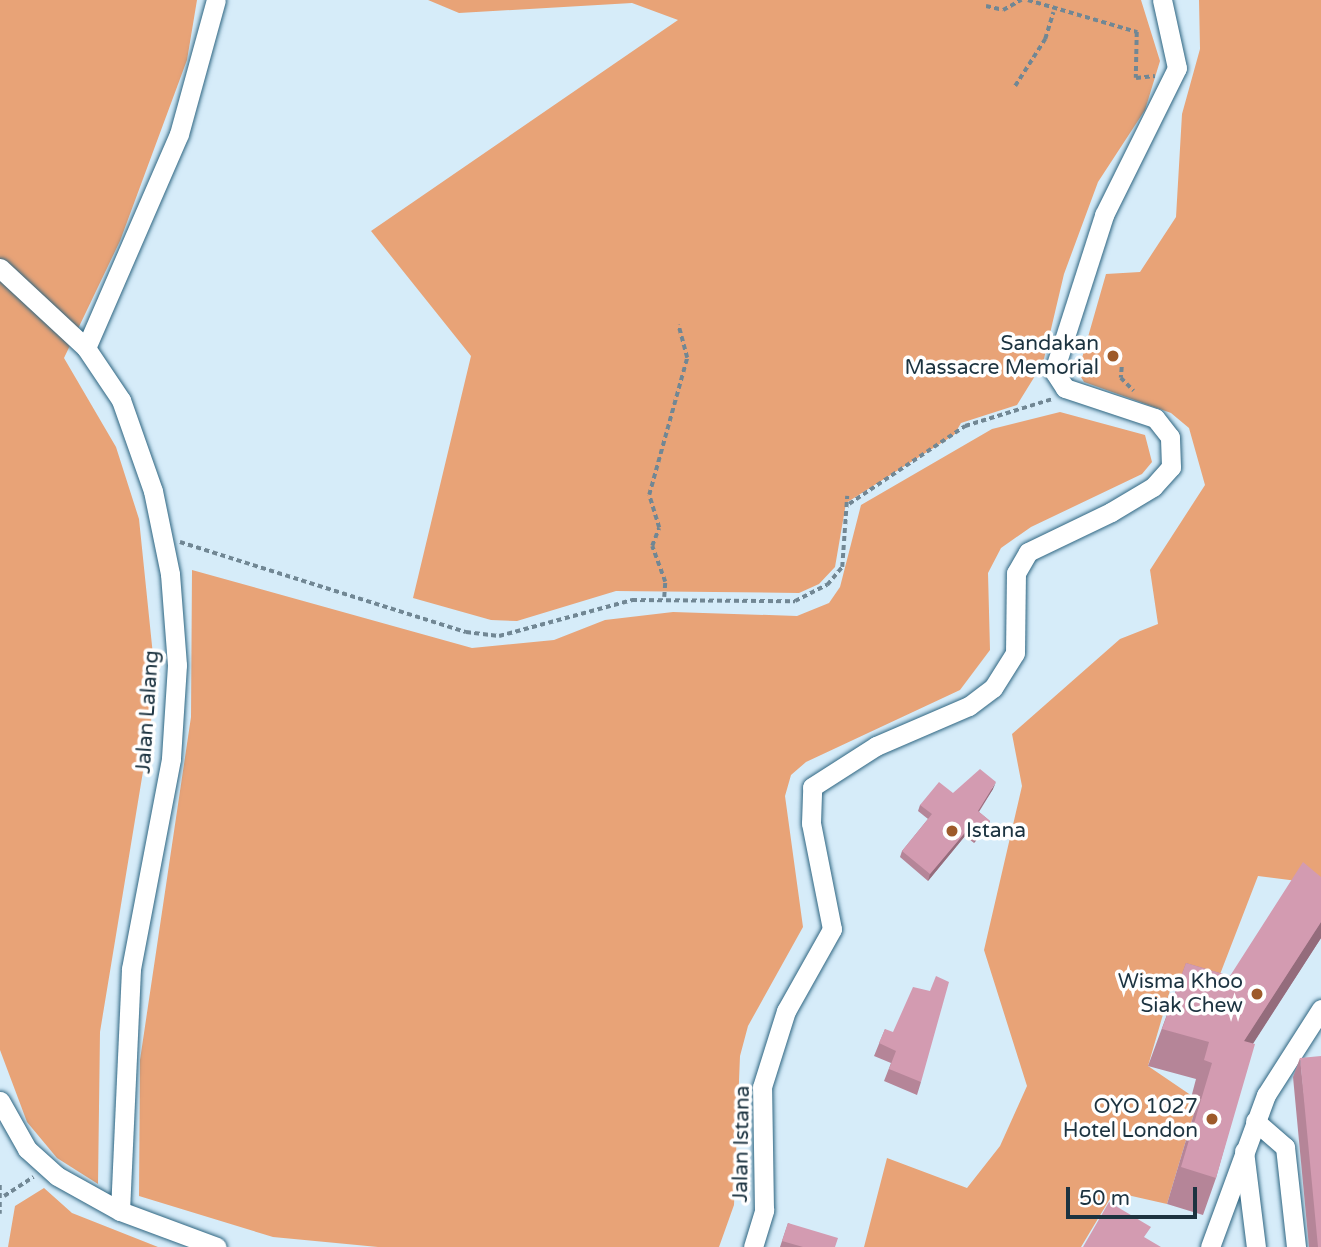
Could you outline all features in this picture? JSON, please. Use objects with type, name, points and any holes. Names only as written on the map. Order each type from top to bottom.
[{"type":"street","points":[[86,348],[179,134],[216,0]]},
{"type":"street","points":[[1162,0],[1177,54],[1174,75]]},
{"type":"street","name":"Jalan Istana","points":[[753,1247],[764,1210],[762,1087],[786,1011],[832,929],[811,823],[817,780],[993,688],[1014,653],[1016,573],[1028,552],[1111,512],[1153,487],[1171,467],[1170,437],[1155,418],[1065,388],[1054,371],[1104,215],[1174,75]]},
{"type":"street","name":"Jalan Lalang","points":[[0,268],[86,348],[121,400],[164,537],[177,665],[171,759],[131,969],[120,1211]]},
{"type":"street","points":[[1210,1247],[1255,1121],[1321,1009]]},
{"type":"street","points":[[0,1101],[12,1128],[47,1169],[120,1211],[217,1247]]},
{"type":"street","points":[[1255,1121],[1285,1147],[1296,1247]]},
{"type":"street","points":[[1244,1146],[1256,1247]]},
{"type":"path","points":[[986,6],[1003,10],[1021,0]]},
{"type":"path","points":[[1028,0],[1053,12],[1080,11],[1137,32],[1136,78],[1174,75]]},
{"type":"path","points":[[1015,86],[1045,39],[1053,12]]},
{"type":"path","points":[[664,597],[665,582],[652,546],[659,528],[649,495],[687,358],[678,325]]},
{"type":"path","points":[[849,504],[965,426],[1057,398]]},
{"type":"path","points":[[164,537],[466,632],[499,636],[609,604],[664,597],[795,601],[827,585],[842,567],[849,504],[847,496]]},
{"type":"path","points":[[4,1196],[47,1169]]},
{"type":"path","points":[[0,1185],[4,1196],[0,1214]]},
{"type":"shaded area","points":[[0,0],[197,0],[187,60],[120,241],[64,358],[116,447],[139,519],[154,665],[151,723],[100,1032],[98,1184],[57,1158],[27,1122],[0,1050]]},
{"type":"shaded area","points":[[428,0],[1141,0],[1160,61],[1145,110],[1098,182],[1064,274],[1043,363],[1017,405],[961,423],[954,435],[846,503],[835,567],[819,584],[799,593],[616,591],[517,621],[491,620],[413,598],[471,356],[371,231],[678,20],[632,3],[459,13]]},
{"type":"shaded area","points":[[1199,0],[1321,0],[1321,884],[1258,876],[1212,995],[1171,987],[1148,1066],[1198,1100],[1167,1204],[1114,1192],[1081,1247],[864,1247],[887,1158],[967,1188],[1000,1146],[1027,1086],[984,950],[1022,786],[1012,734],[1120,639],[1158,624],[1150,570],[1205,485],[1189,428],[1171,413],[1084,382],[1078,372],[1106,274],[1140,272],[1176,217],[1182,114],[1200,49]]},
{"type":"shaded area","points":[[1060,412],[1145,435],[1152,462],[1142,474],[1031,527],[1001,548],[988,573],[990,650],[960,690],[806,762],[791,775],[785,796],[803,927],[748,1026],[740,1056],[734,1205],[719,1247],[378,1247],[273,1237],[139,1196],[140,1060],[191,717],[192,570],[472,648],[554,640],[605,620],[673,612],[797,616],[829,603],[840,587],[861,505],[992,429]]},
{"type":"shaded area","points":[[44,1188],[72,1213],[158,1247],[8,1247],[15,1206]]},
{"type":"building","name":"Istana","points":[[980,769],[996,782],[978,811],[990,821],[976,836],[968,829],[930,874],[902,851],[932,814],[920,805],[939,782],[953,793]]},
{"type":"building","points":[[1303,862],[1321,877],[1321,922],[1244,1041],[1255,1044],[1216,1178],[1181,1167],[1212,1063],[1204,1060],[1209,1042],[1162,1029],[1186,963],[1230,976]]},
{"type":"building","points":[[936,976],[949,982],[921,1082],[889,1069],[896,1051],[879,1043],[885,1029],[893,1032],[913,987],[930,991]]},
{"type":"building","points":[[1321,1056],[1321,1247],[1318,1247],[1300,1058]]},
{"type":"building","points":[[1109,1202],[1151,1227],[1144,1237],[1161,1247],[1083,1247]]},
{"type":"building","points":[[788,1223],[838,1238],[835,1247],[803,1247],[782,1241]]},
{"type":"place","name":"Sandakan Massacre Memorial","points":[[1113,356]]},
{"type":"place","name":"Istana","points":[[952,831]]},
{"type":"place","name":"Wisma Khoo Siak Chew","points":[[1257,994]]},
{"type":"place","name":"OYO 1027 Hotel London","points":[[1212,1119]]}]
